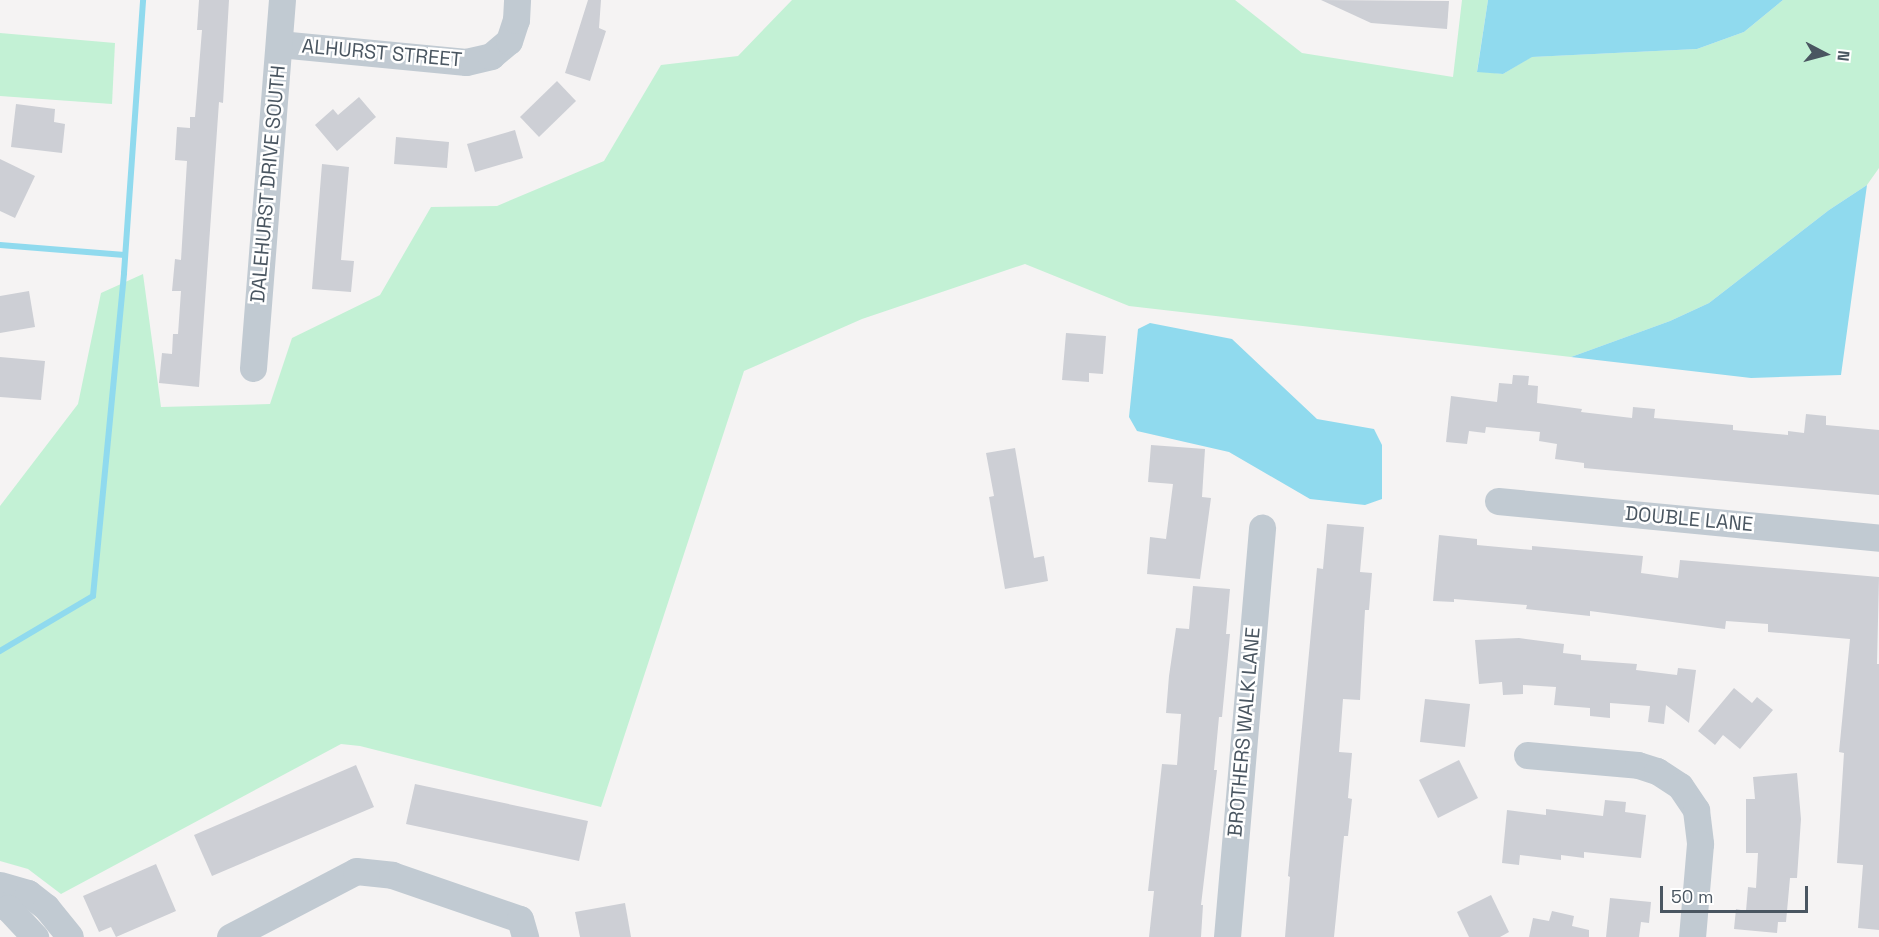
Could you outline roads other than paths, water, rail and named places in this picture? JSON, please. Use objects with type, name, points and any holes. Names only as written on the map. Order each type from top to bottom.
[{"type":"street","name":"DALEHURST DRIVE SOUTH","points":[[253,368],[282,0]]},
{"type":"street","name":"ALHURST STREET","points":[[279,44],[466,62],[491,56],[509,41],[516,20],[518,0]]},
{"type":"street","name":"DOUBLE LANE","points":[[1498,501],[1879,538]]},
{"type":"street","name":"BROTHERS WALK LANE","points":[[1227,937],[1262,527]]},
{"type":"street","points":[[1527,755],[1638,765],[1657,771],[1680,786],[1696,810],[1700,844],[1692,937]]},
{"type":"street","points":[[230,937],[312,892],[356,872],[392,875],[520,919],[525,937]]},
{"type":"street","points":[[0,885],[28,893],[46,907],[70,937]]},
{"type":"street","points":[[0,904],[8,908],[34,937]]},
{"type":"water","points":[[1488,0],[1783,0],[1744,32],[1697,49],[1532,57],[1503,74],[1477,72]]},
{"type":"water","points":[[1867,185],[1841,375],[1751,378],[1571,357],[1670,321],[1709,303],[1829,210]]},
{"type":"water","points":[[1150,323],[1232,339],[1317,419],[1374,429],[1382,445],[1382,499],[1365,505],[1310,499],[1229,452],[1137,431],[1129,417],[1138,329]]},
{"type":"waterway","points":[[0,651],[93,596],[124,273],[143,0]]},
{"type":"waterway","points":[[0,245],[125,255]]}]
